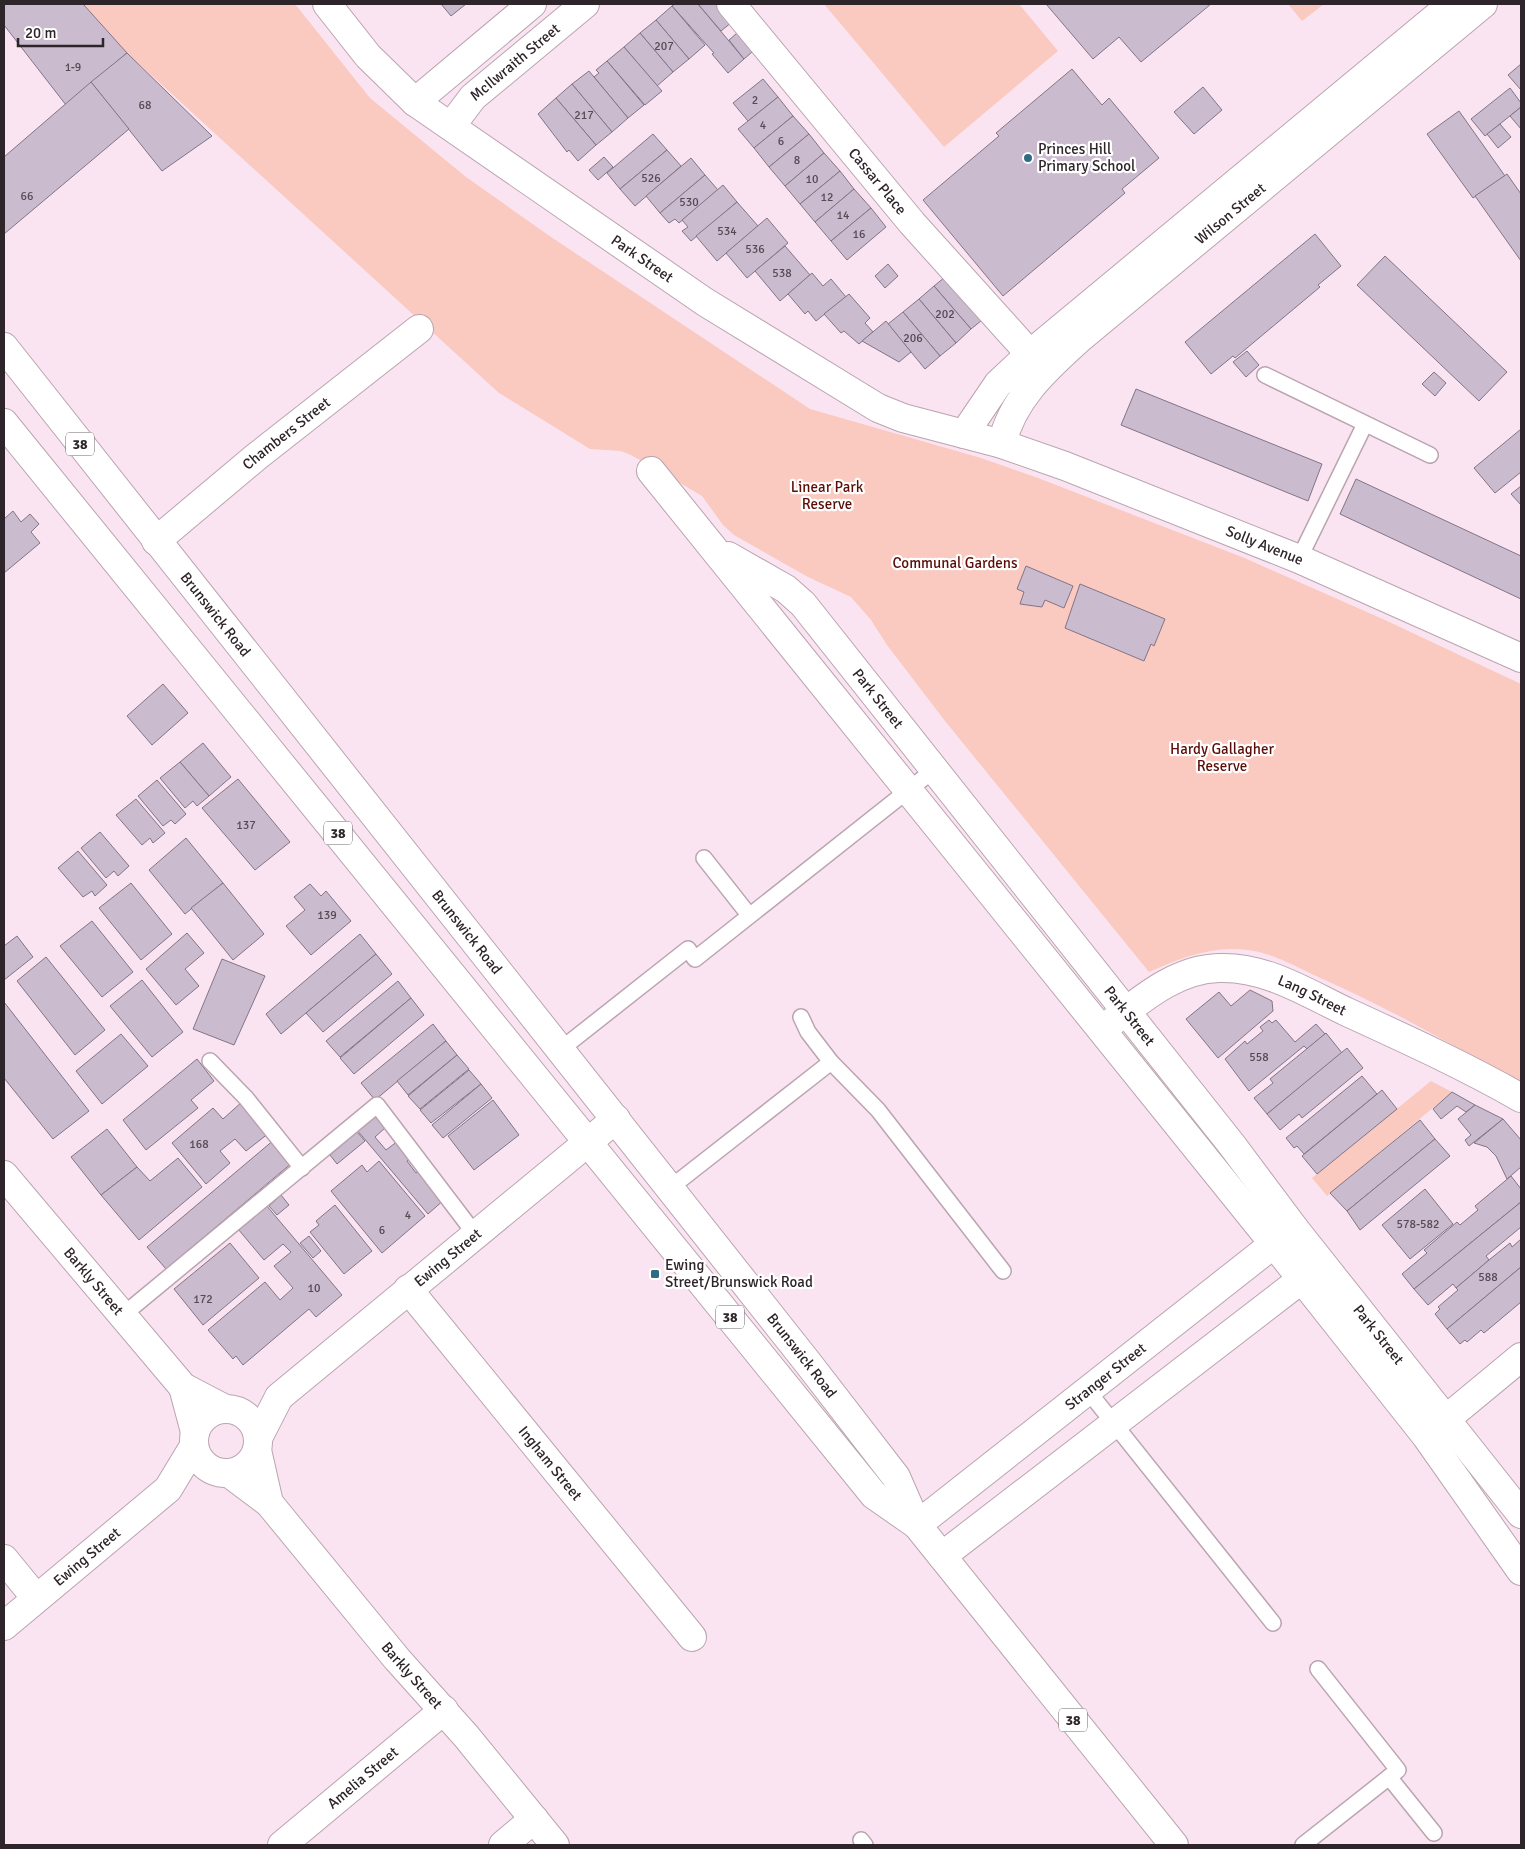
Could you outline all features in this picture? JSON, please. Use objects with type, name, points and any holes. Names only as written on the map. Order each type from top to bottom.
[{"type":"street","name":"Park Street","points":[[327,4],[368,56],[415,102],[705,302],[781,350],[884,410],[909,420],[1002,444]]},
{"type":"street","points":[[415,102],[532,4]]},
{"type":"street","name":"McIlwraith Street","points":[[450,126],[473,97],[585,4]]},
{"type":"street","name":"Cassar Place","points":[[731,4],[912,223],[1030,354]]},
{"type":"street","name":"Wilson Street","points":[[964,434],[998,384],[1030,354],[1452,4]]},
{"type":"street","name":"Wilson Street","points":[[1002,444],[1006,424],[1021,400],[1042,373],[1058,358],[1483,4]]},
{"type":"street","name":"Chambers Street","points":[[123,568],[256,457],[418,329]]},
{"type":"street","name":"Brunswick Road","points":[[4,347],[616,1119],[896,1477],[917,1525],[1174,1845]]},
{"type":"street","name":"Brunswick Road","points":[[4,423],[874,1495],[917,1525]]},
{"type":"street","name":"Solly Avenue","points":[[1002,444],[1066,466],[1299,559],[1521,658]]},
{"type":"street","name":"Park Street","points":[[651,471],[907,791],[1103,1030],[1284,1236],[1435,1428],[1521,1571]]},
{"type":"street","name":"Park Street","points":[[712,546],[792,593],[935,769],[1273,1196],[1284,1236],[1302,1280],[1435,1428],[1521,1514]]},
{"type":"street","name":"Lang Street","points":[[1103,1030],[1153,989],[1197,971],[1218,968],[1244,969],[1280,980],[1418,1044],[1521,1098]]},
{"type":"street","name":"Ewing Street","points":[[257,1444],[280,1397],[408,1289],[616,1119]]},
{"type":"street","name":"Barkly Street","points":[[4,1175],[183,1387],[230,1410]]},
{"type":"street","name":"Stranger Street","points":[[917,1525],[1284,1236]]},
{"type":"street","points":[[942,1556],[1302,1280]]},
{"type":"street","name":"Ingham Street","points":[[408,1289],[692,1637]]},
{"type":"street","points":[[1435,1428],[1521,1357]]},
{"type":"street","name":"Barkly Street","points":[[183,1387],[194,1439]]},
{"type":"street","name":"Ewing Street","points":[[230,1410],[280,1397]]},
{"type":"street","points":[[230,1410],[250,1420],[257,1444],[246,1466],[223,1473],[201,1462],[194,1439],[199,1423],[206,1416],[230,1410]]},
{"type":"street","name":"Ewing Street","points":[[4,1626],[168,1488],[194,1439]]},
{"type":"street","name":"Barkly Street","points":[[257,1444],[270,1503]]},
{"type":"street","name":"Ewing Street","points":[[168,1488],[223,1473]]},
{"type":"street","name":"Barkly Street","points":[[223,1473],[270,1503],[397,1659],[444,1710],[555,1845]]},
{"type":"street","points":[[4,1558],[36,1598]]},
{"type":"street","name":"Amelia Street","points":[[282,1845],[444,1710]]},
{"type":"street","points":[[503,1845],[534,1819]]},
{"type":"lane","points":[[1265,375],[1430,456]]},
{"type":"lane","points":[[1299,559],[1365,424]]},
{"type":"lane","points":[[560,1050],[688,949],[695,959],[935,769]]},
{"type":"lane","points":[[704,858],[749,915]]},
{"type":"lane","points":[[801,1017],[808,1032],[831,1062],[878,1110],[1003,1271]]},
{"type":"lane","points":[[210,1061],[246,1098],[302,1168]]},
{"type":"lane","points":[[670,1188],[831,1062]]},
{"type":"lane","points":[[123,1315],[376,1105],[475,1234]]},
{"type":"lane","points":[[1088,1391],[1272,1623]]},
{"type":"lane","points":[[1303,1845],[1398,1770],[1318,1669]]},
{"type":"lane","points":[[1389,1778],[1434,1833]]},
{"type":"green space","name":"Hardy Gallagher Reserve","points":[[83,4],[295,4],[370,98],[466,177],[551,237],[810,409],[981,458],[1038,478],[1242,557],[1385,620],[1521,684],[1521,1085],[1394,1014],[1291,964],[1266,954],[1235,949],[1209,951],[1173,962],[1149,972],[945,721],[887,645],[871,620],[851,597],[808,577],[734,535],[723,525],[702,496],[675,480],[621,451],[590,449],[499,393],[127,53]]},
{"type":"green space","points":[[824,4],[1019,4],[1058,51],[944,147]]},
{"type":"green space","points":[[1288,4],[1324,4],[1302,21]]},
{"type":"green space","points":[[1431,1081],[1452,1092],[1327,1196],[1312,1178]]},
{"type":"building","points":[[4,4],[83,4],[127,53],[66,105],[4,25]]},
{"type":"building","points":[[441,4],[466,4],[451,16]]},
{"type":"building","points":[[675,4],[698,4],[744,59],[728,73],[712,54],[714,53],[672,6]]},
{"type":"building","points":[[698,4],[727,4],[738,17],[721,31]]},
{"type":"building","points":[[1046,4],[1211,4],[1141,62],[1119,37],[1093,59]]},
{"type":"building","points":[[672,6],[705,45],[689,59],[656,20]]},
{"type":"building","points":[[656,20],[689,59],[673,72],[640,33]]},
{"type":"building","points":[[744,27],[760,45],[744,59],[729,40]]},
{"type":"building","points":[[640,33],[673,72],[657,86],[624,47]]},
{"type":"building","points":[[624,47],[662,91],[645,105],[607,61]]},
{"type":"building","points":[[127,53],[212,136],[162,171],[91,82]]},
{"type":"building","points":[[607,61],[644,105],[628,118],[594,77],[599,73],[596,70]]},
{"type":"building","points":[[1521,64],[1521,90],[1508,75]]},
{"type":"building","points":[[1072,69],[1102,105],[1109,98],[1159,158],[1122,189],[1125,193],[1003,296],[923,200],[999,136],[996,133]]},
{"type":"building","points":[[589,71],[628,118],[612,132],[572,84]]},
{"type":"building","points":[[763,79],[778,97],[748,121],[733,103]]},
{"type":"building","points":[[91,82],[129,129],[4,234],[4,157]]},
{"type":"building","points":[[572,84],[612,132],[596,145],[556,98]]},
{"type":"building","points":[[1203,87],[1222,110],[1194,134],[1174,112]]},
{"type":"building","points":[[1510,88],[1521,103],[1521,107],[1485,136],[1471,119]]},
{"type":"building","points":[[778,97],[793,116],[754,148],[738,129]]},
{"type":"building","points":[[556,98],[596,145],[578,161],[569,150],[567,152],[538,114]]},
{"type":"building","points":[[1521,107],[1521,129],[1510,116]]},
{"type":"building","points":[[1459,111],[1505,176],[1473,198],[1427,134]]},
{"type":"building","points":[[793,116],[809,134],[769,167],[754,148]]},
{"type":"building","points":[[1500,124],[1511,137],[1498,148],[1487,134]]},
{"type":"building","points":[[653,134],[667,150],[620,189],[607,173]]},
{"type":"building","points":[[809,134],[824,153],[785,186],[769,167]]},
{"type":"building","points":[[667,150],[681,166],[635,206],[620,189]]},
{"type":"building","points":[[824,153],[840,171],[800,204],[785,186]]},
{"type":"building","points":[[604,157],[613,167],[598,180],[589,170]]},
{"type":"building","points":[[691,158],[705,175],[660,213],[646,196]]},
{"type":"building","points":[[840,171],[854,189],[815,222],[800,204]]},
{"type":"building","points":[[1507,174],[1521,194],[1521,261],[1475,196]]},
{"type":"building","points":[[705,175],[718,190],[679,223],[675,219],[669,223],[660,213]]},
{"type":"building","points":[[723,185],[737,202],[691,241],[682,231],[688,227],[682,220]]},
{"type":"building","points":[[854,189],[871,208],[831,241],[815,222]]},
{"type":"building","points":[[737,202],[758,226],[717,261],[696,236]]},
{"type":"building","points":[[871,208],[886,227],[847,260],[831,241]]},
{"type":"building","points":[[767,218],[788,243],[747,278],[726,253]]},
{"type":"building","points":[[1315,234],[1341,266],[1318,285],[1320,287],[1235,358],[1233,356],[1211,374],[1185,342]]},
{"type":"building","points":[[785,246],[810,275],[780,301],[755,271]]},
{"type":"building","points":[[1385,256],[1507,372],[1479,401],[1357,285]]},
{"type":"building","points":[[888,264],[898,276],[885,288],[875,276]]},
{"type":"building","points":[[812,273],[823,286],[831,279],[846,297],[816,321],[808,311],[805,314],[788,294]]},
{"type":"building","points":[[950,273],[987,316],[971,329],[934,286]]},
{"type":"building","points":[[934,286],[971,329],[956,343],[919,299]]},
{"type":"building","points":[[849,294],[870,318],[865,323],[873,332],[859,344],[844,331],[841,333],[824,314]]},
{"type":"building","points":[[919,299],[956,343],[940,356],[903,312]]},
{"type":"building","points":[[903,312],[940,356],[925,369],[888,324]]},
{"type":"building","points":[[886,321],[911,352],[899,362],[862,341]]},
{"type":"building","points":[[1247,351],[1259,365],[1246,377],[1233,362]]},
{"type":"building","points":[[1434,372],[1446,383],[1435,396],[1422,384]]},
{"type":"building","points":[[1136,389],[1322,464],[1308,501],[1121,425]]},
{"type":"building","points":[[1521,429],[1521,472],[1495,493],[1474,468]]},
{"type":"building","points":[[1356,479],[1521,556],[1521,599],[1340,514]]},
{"type":"building","points":[[1521,486],[1521,505],[1511,494]]},
{"type":"building","points":[[13,511],[21,522],[30,514],[39,524],[31,532],[40,543],[4,573],[4,519]]},
{"type":"building","points":[[1026,566],[1073,586],[1064,608],[1045,600],[1042,607],[1020,604],[1024,592],[1017,589]]},
{"type":"building","points":[[1080,584],[1165,619],[1154,646],[1151,644],[1144,661],[1065,628]]},
{"type":"building","points":[[163,684],[188,713],[152,745],[127,716]]},
{"type":"building","points":[[203,743],[231,777],[209,796],[180,762]]},
{"type":"building","points":[[180,762],[209,796],[197,806],[193,801],[185,808],[160,778]]},
{"type":"building","points":[[238,779],[290,842],[255,870],[202,808]]},
{"type":"building","points":[[157,780],[186,814],[175,824],[171,820],[163,826],[138,796]]},
{"type":"building","points":[[136,799],[165,833],[153,843],[150,838],[142,845],[116,815]]},
{"type":"building","points":[[100,832],[129,866],[118,876],[114,871],[106,878],[81,848]]},
{"type":"building","points":[[186,838],[223,883],[185,914],[149,870]]},
{"type":"building","points":[[78,851],[107,885],[95,896],[92,891],[83,897],[58,868]]},
{"type":"building","points":[[131,883],[172,934],[141,960],[99,908]]},
{"type":"building","points":[[223,883],[264,934],[233,960],[191,908]]},
{"type":"building","points":[[310,884],[321,896],[326,891],[351,921],[311,955],[286,926],[305,910],[294,897]]},
{"type":"building","points":[[92,921],[133,972],[102,997],[60,946]]},
{"type":"building","points":[[187,933],[204,953],[185,969],[199,986],[176,1005],[146,969]]},
{"type":"building","points":[[360,934],[376,954],[281,1034],[266,1014]]},
{"type":"building","points":[[17,936],[33,957],[4,980],[4,946]]},
{"type":"building","points":[[376,954],[392,974],[323,1032],[306,1013]]},
{"type":"building","points":[[46,957],[105,1030],[75,1055],[17,981]]},
{"type":"building","points":[[222,959],[265,976],[234,1045],[193,1029]]},
{"type":"building","points":[[142,980],[183,1032],[152,1057],[110,1006]]},
{"type":"building","points":[[398,981],[411,998],[340,1057],[326,1041]]},
{"type":"building","points":[[1250,990],[1272,1001],[1273,1011],[1218,1058],[1186,1019],[1219,992],[1231,1006]]},
{"type":"building","points":[[411,998],[424,1015],[354,1074],[340,1058]]},
{"type":"building","points":[[4,1002],[89,1111],[53,1139],[4,1078]]},
{"type":"building","points":[[1269,1020],[1272,1023],[1276,1020],[1295,1042],[1316,1024],[1325,1034],[1307,1049],[1304,1046],[1249,1091],[1225,1059],[1245,1041],[1247,1044],[1263,1031],[1260,1027]]},
{"type":"building","points":[[433,1024],[446,1041],[375,1100],[361,1083]]},
{"type":"building","points":[[1326,1033],[1342,1053],[1267,1114],[1254,1098],[1273,1083],[1270,1079]]},
{"type":"building","points":[[121,1034],[148,1066],[102,1104],[76,1071]]},
{"type":"building","points":[[446,1041],[457,1055],[408,1095],[397,1081]]},
{"type":"building","points":[[1347,1048],[1363,1068],[1302,1118],[1299,1114],[1280,1130],[1267,1114]]},
{"type":"building","points":[[457,1055],[469,1069],[420,1109],[408,1096]]},
{"type":"building","points":[[197,1059],[214,1081],[191,1100],[198,1108],[146,1150],[123,1120]]},
{"type":"building","points":[[469,1070],[481,1084],[431,1123],[420,1110]]},
{"type":"building","points":[[1362,1076],[1377,1094],[1304,1154],[1297,1146],[1294,1148],[1286,1138]]},
{"type":"building","points":[[481,1084],[492,1098],[443,1138],[432,1125]]},
{"type":"building","points":[[1382,1090],[1397,1109],[1317,1174],[1302,1156]]},
{"type":"building","points":[[1452,1092],[1475,1105],[1466,1112],[1457,1106],[1441,1119],[1433,1109]]},
{"type":"building","points":[[493,1100],[519,1135],[474,1170],[448,1136]]},
{"type":"building","points":[[243,1101],[269,1133],[246,1151],[235,1139],[220,1151],[230,1163],[206,1184],[172,1143],[213,1108],[223,1119]]},
{"type":"building","points":[[1475,1105],[1503,1119],[1469,1146],[1465,1140],[1471,1135],[1458,1119]]},
{"type":"building","points":[[375,1115],[386,1127],[375,1137],[386,1150],[398,1141],[411,1158],[407,1161],[416,1173],[420,1170],[445,1199],[428,1214],[357,1130]]},
{"type":"building","points":[[1503,1119],[1521,1140],[1521,1167],[1507,1179],[1496,1156],[1487,1147],[1474,1143]]},
{"type":"building","points":[[1420,1120],[1435,1139],[1347,1211],[1330,1193]]},
{"type":"building","points":[[107,1129],[137,1167],[101,1195],[71,1157]]},
{"type":"building","points":[[357,1132],[365,1141],[337,1164],[330,1155]]},
{"type":"building","points":[[275,1139],[293,1162],[166,1269],[147,1247]]},
{"type":"building","points":[[1435,1139],[1450,1156],[1360,1230],[1347,1211]]},
{"type":"building","points":[[178,1158],[202,1187],[139,1240],[101,1195],[137,1167],[150,1181]]},
{"type":"building","points":[[379,1161],[425,1216],[382,1253],[331,1191],[362,1165],[367,1172]]},
{"type":"building","points":[[1511,1176],[1521,1189],[1521,1202],[1414,1289],[1402,1274],[1427,1253],[1424,1250],[1457,1222],[1460,1225],[1478,1210],[1475,1206]]},
{"type":"building","points":[[1425,1189],[1453,1224],[1410,1259],[1382,1225]]},
{"type":"building","points":[[281,1195],[289,1205],[277,1215],[269,1206]]},
{"type":"building","points":[[1521,1202],[1521,1227],[1486,1256],[1489,1260],[1456,1288],[1453,1284],[1428,1305],[1414,1289]]},
{"type":"building","points":[[266,1205],[342,1295],[316,1317],[309,1309],[243,1365],[236,1356],[233,1359],[208,1330],[265,1282],[280,1300],[293,1288],[274,1266],[291,1252],[283,1244],[264,1260],[238,1229]]},
{"type":"building","points":[[335,1205],[372,1251],[344,1274],[310,1232],[319,1225],[316,1221]]},
{"type":"building","points":[[309,1236],[321,1251],[313,1258],[300,1243]]},
{"type":"building","points":[[1521,1239],[1521,1267],[1447,1329],[1435,1314],[1440,1309],[1438,1307],[1458,1290],[1456,1288],[1489,1260],[1510,1243],[1512,1247]]},
{"type":"building","points":[[230,1243],[259,1278],[203,1325],[174,1289]]},
{"type":"building","points":[[1521,1267],[1521,1302],[1484,1333],[1481,1330],[1467,1342],[1465,1340],[1460,1344],[1447,1329]]},
{"type":"place","name":"Princes Hill Primary School","points":[[1028,158]]},
{"type":"place","name":"Ewing Street/Brunswick Road","points":[[655,1274]]},
{"type":"park label","name":"Linear Park Reserve","points":[[827,496]]},
{"type":"park label","name":"Communal Gardens","points":[[955,563]]}]
